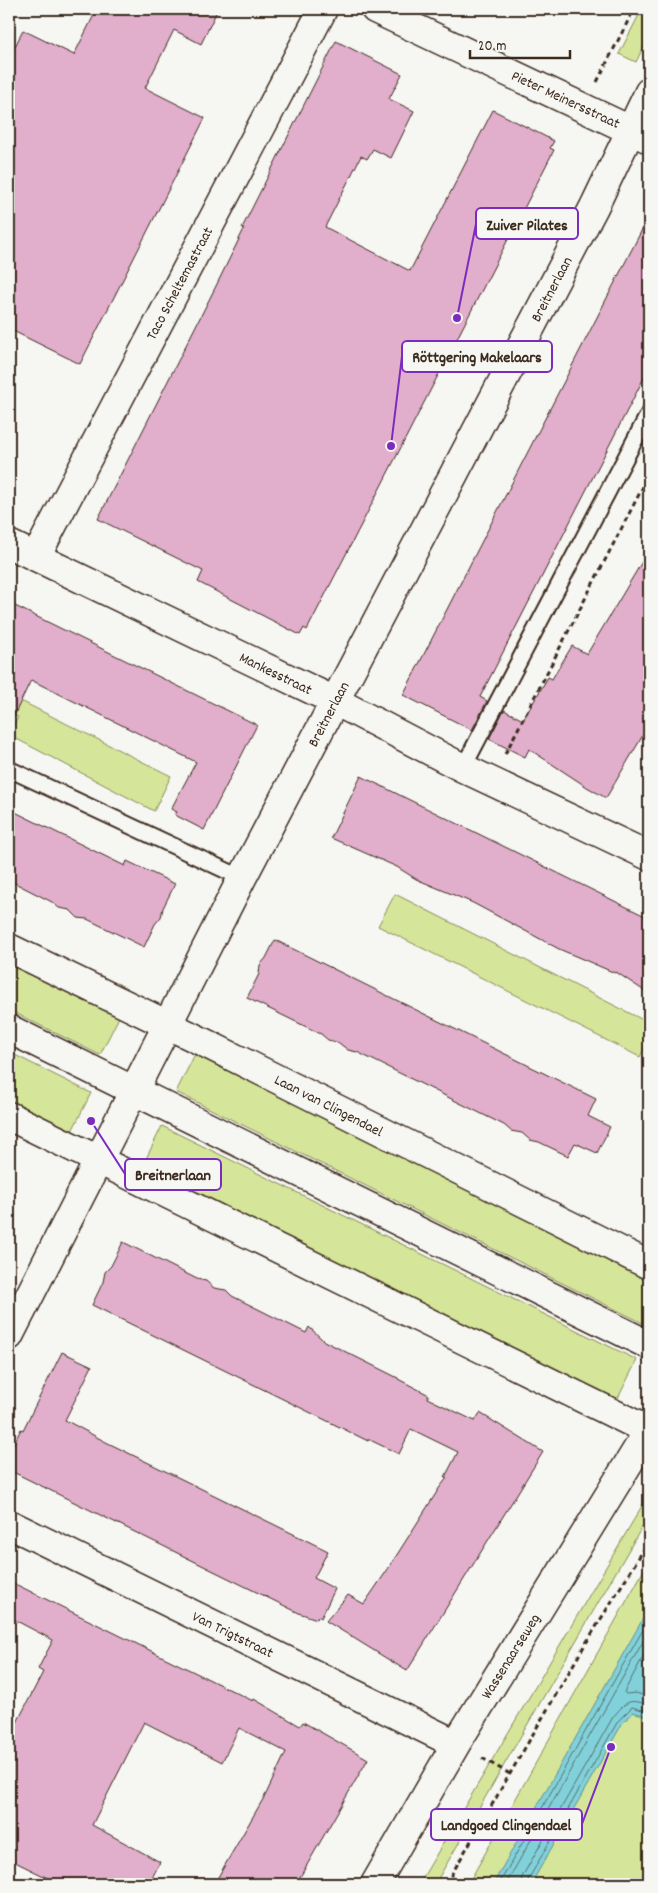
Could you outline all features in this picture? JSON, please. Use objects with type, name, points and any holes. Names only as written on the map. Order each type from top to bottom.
[{"type":"street","name":"Taco Scheltemastraat","points":[[36,558],[322,9]]},
{"type":"street","name":"Pieter Meinersstraat","points":[[375,9],[640,134]]},
{"type":"street","name":"Breitnerlaan","points":[[9,1336],[242,878],[594,207],[640,134],[649,92]]},
{"type":"street","name":"Mankesstraat","points":[[9,544],[335,701],[463,768],[646,849]]},
{"type":"street","name":"Laan van Clingendael","points":[[9,948],[168,1025],[649,1265]]},
{"type":"street","points":[[9,1029],[649,1345]]},
{"type":"street","points":[[9,1116],[649,1431]]},
{"type":"street","name":"Wassenaarseweg","points":[[375,1884],[456,1744],[649,1431]]},
{"type":"street","name":"Van Trigtstraat","points":[[9,1524],[456,1744]]},
{"type":"lane","points":[[463,768],[649,413]]},
{"type":"lane","points":[[9,769],[242,878]]},
{"type":"path","points":[[584,107],[634,9]]},
{"type":"path","points":[[492,781],[649,475]]},
{"type":"path","points":[[446,1884],[583,1648],[649,1540]]},
{"type":"green space","points":[[642,9],[649,9],[649,36],[636,62],[619,54]]},
{"type":"green space","points":[[9,695],[171,776],[154,811],[9,735],[18,717],[9,713]]},
{"type":"green space","points":[[395,894],[649,1023],[649,1038],[640,1057],[378,926]]},
{"type":"green space","points":[[9,958],[121,1013],[100,1055],[9,1010]]},
{"type":"green space","points":[[198,1048],[649,1271],[649,1326],[176,1092]]},
{"type":"green space","points":[[9,1052],[91,1093],[70,1135],[9,1105]]},
{"type":"green space","points":[[162,1126],[637,1360],[616,1402],[141,1169]]},
{"type":"green space","points":[[649,1494],[649,1515],[435,1884],[419,1884]]},
{"type":"green space","points":[[649,1561],[649,1884],[468,1884]]},
{"type":"water","points":[[649,1608],[649,1717],[633,1712],[622,1724],[531,1884],[493,1884]]},
{"type":"building","points":[[97,9],[218,9],[201,44],[174,30],[145,88],[205,118],[80,364],[9,329],[9,59],[23,30],[74,55]]},
{"type":"building","points":[[336,41],[402,74],[389,99],[414,111],[391,158],[373,149],[367,159],[361,156],[325,227],[410,271],[493,110],[554,141],[550,148],[554,150],[307,630],[304,628],[300,635],[198,582],[203,571],[98,519],[216,286],[244,229],[242,228]]},
{"type":"building","points":[[649,216],[649,368],[480,697],[487,701],[472,730],[403,695]]},
{"type":"building","points":[[649,550],[649,725],[606,798],[529,749],[525,757],[489,739],[504,710],[523,720],[548,677],[552,679],[572,646],[587,654]]},
{"type":"building","points":[[9,603],[257,725],[204,830],[175,815],[177,812],[171,809],[196,762],[31,680],[9,726]]},
{"type":"building","points":[[361,776],[649,918],[649,994],[616,972],[559,949],[473,903],[416,879],[397,867],[331,838]]},
{"type":"building","points":[[9,809],[125,866],[127,861],[175,884],[163,908],[161,917],[155,924],[144,947],[87,919],[78,918],[70,910],[59,908],[52,902],[9,880]]},
{"type":"building","points":[[275,940],[596,1099],[588,1116],[610,1127],[597,1153],[575,1143],[568,1156],[539,1142],[530,1140],[522,1133],[511,1131],[504,1125],[357,1052],[348,1050],[339,1043],[328,1040],[321,1034],[247,998],[259,974],[260,965],[266,958]]},
{"type":"building","points":[[123,1242],[197,1279],[206,1281],[214,1288],[226,1290],[232,1296],[306,1333],[309,1327],[324,1341],[429,1395],[427,1398],[475,1421],[480,1413],[543,1452],[407,1671],[326,1621],[348,1595],[364,1604],[447,1478],[445,1477],[458,1452],[411,1429],[399,1454],[368,1439],[368,1441],[92,1305],[103,1282],[105,1272],[111,1266]]},
{"type":"building","points":[[62,1352],[92,1366],[65,1420],[328,1551],[314,1578],[335,1589],[321,1618],[318,1616],[317,1619],[299,1613],[9,1470],[9,1453],[21,1429],[23,1430]]},
{"type":"building","points":[[9,1581],[253,1701],[254,1699],[300,1726],[303,1722],[368,1759],[296,1884],[214,1884],[266,1794],[286,1752],[239,1728],[222,1762],[144,1722],[92,1825],[160,1862],[149,1884],[60,1884],[9,1859],[9,1738],[43,1672],[38,1669],[53,1640],[9,1617]]},
{"type":"place","name":"Zuiver Pilates","points":[[457,318]]},
{"type":"place","name":"Röttgering Makelaars","points":[[391,446]]},
{"type":"place","name":"Breitnerlaan","points":[[91,1121]]},
{"type":"place","name":"Landgoed Clingendael","points":[[611,1747]]}]
